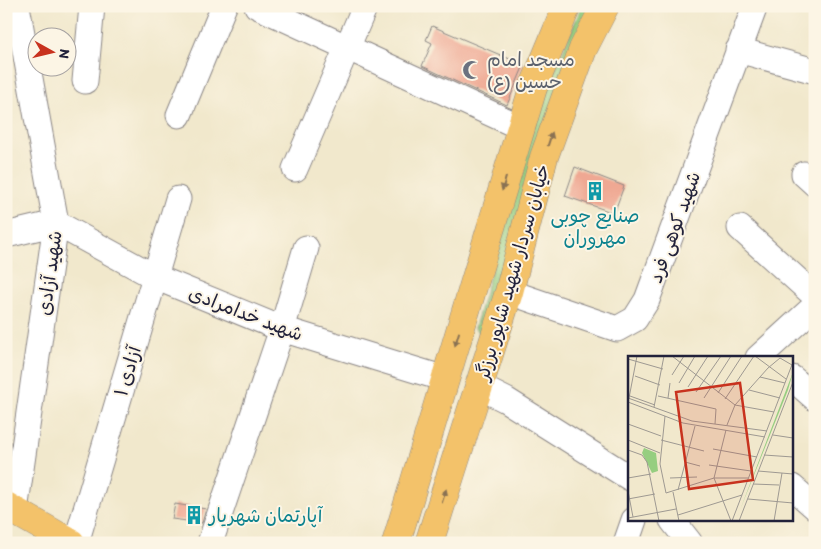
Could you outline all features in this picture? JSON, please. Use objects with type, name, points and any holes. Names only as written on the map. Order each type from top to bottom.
[{"type":"main road","name":"خیابان سردار شهید شاپور برزگر","points":[[396,543],[532,88],[567,6]]},
{"type":"main road","name":"خیابان سردار شهید شاپور برزگر","points":[[429,543],[509,292],[544,157],[583,49],[605,6]]},
{"type":"main road","points":[[445,379],[480,386]]},
{"type":"main road","points":[[11,509],[71,543]]},
{"type":"street","name":"شهید آزادی","points":[[11,509],[56,223],[17,6]]},
{"type":"street","points":[[85,81],[92,6]]},
{"type":"street","points":[[179,115],[224,6]]},
{"type":"street","points":[[257,6],[348,46],[520,128]]},
{"type":"street","points":[[295,169],[365,6]]},
{"type":"street","name":"شهید کوهی فرد","points":[[509,292],[617,329],[635,319],[647,300],[754,6]]},
{"type":"street","points":[[738,50],[815,71]]},
{"type":"street","name":"آزادی ۱","points":[[76,543],[178,199]]},
{"type":"street","points":[[6,235],[56,223]]},
{"type":"street","name":"شهید خدامرادی","points":[[56,223],[155,277],[282,329],[445,379]]},
{"type":"street","points":[[740,228],[815,296]]},
{"type":"street","points":[[210,543],[282,329],[306,248]]},
{"type":"street","points":[[763,356],[815,306]]},
{"type":"street","points":[[794,380],[815,398]]},
{"type":"street","points":[[480,386],[506,400],[628,477]]},
{"type":"street","points":[[794,489],[815,507]]},
{"type":"street","points":[[626,543],[633,522]]},
{"type":"street","points":[[674,522],[690,543]]},
{"type":"green space","points":[[582,6],[597,6],[483,333],[479,333],[475,328],[526,148],[553,74]]},
{"type":"building","name":"مسجد امام حسین (ع)","points":[[432,26],[524,65],[507,105],[422,66],[432,43],[426,40]]},
{"type":"building","name":"صنایع چوبی مهروران","points":[[575,167],[624,186],[614,213],[565,196]]},
{"type":"building","name":"آپارتمان شهریار","points":[[175,504],[206,509],[202,523],[172,519]]},
{"type":"place","name":"مسجد امام حسین (ع)","points":[[472,70]]},
{"type":"place","name":"صنایع چوبی مهروران","points":[[595,191]]},
{"type":"place","name":"آپارتمان شهریار","points":[[194,515]]}]
